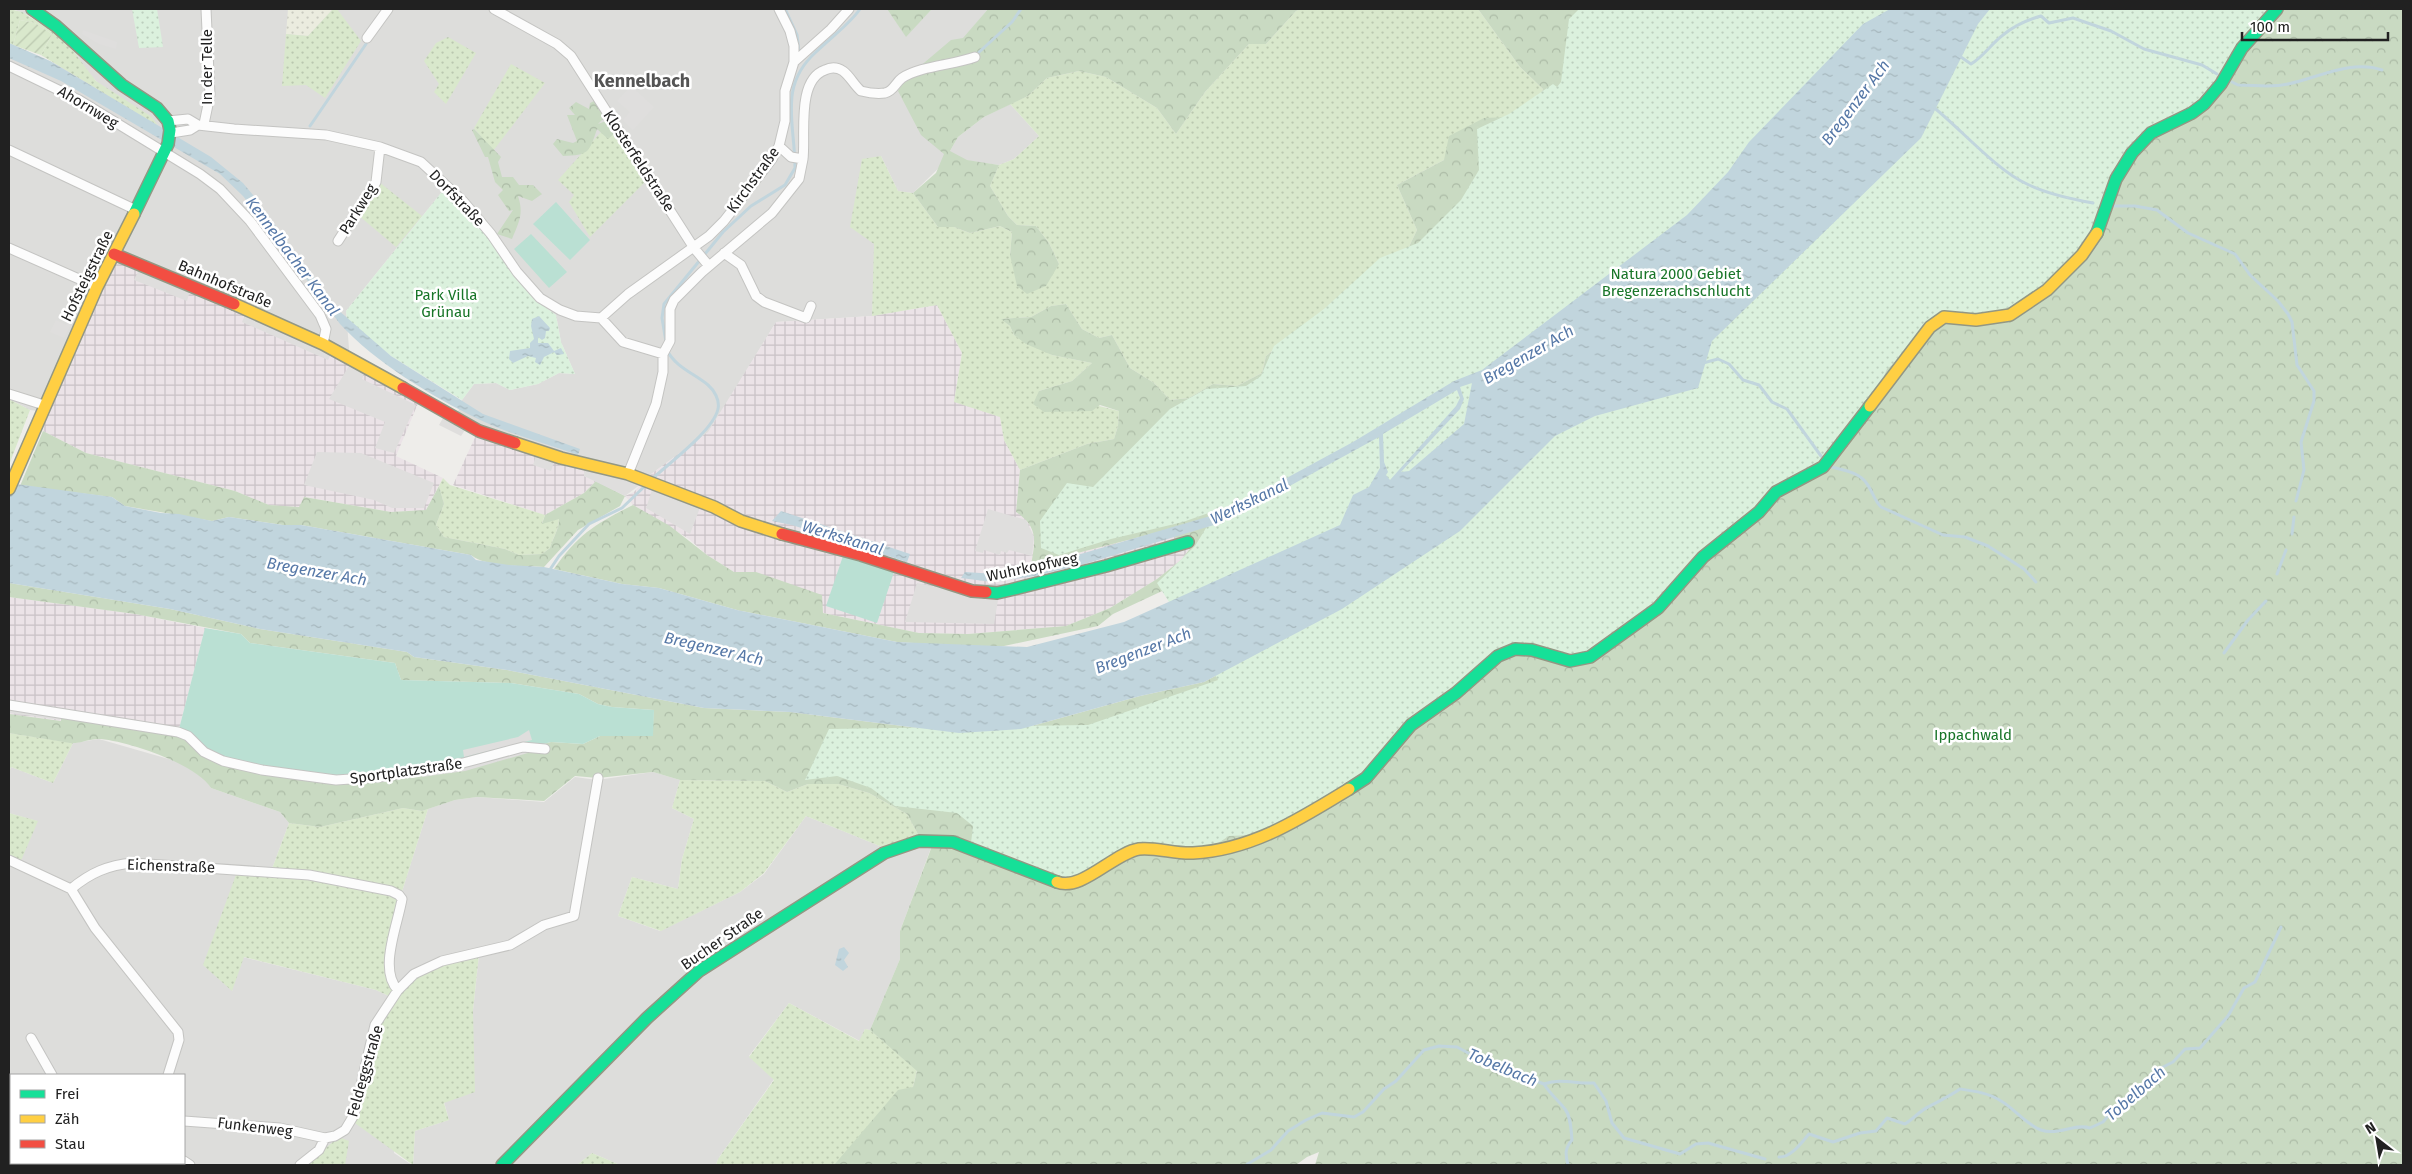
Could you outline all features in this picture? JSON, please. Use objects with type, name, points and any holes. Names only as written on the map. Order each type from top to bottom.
[{"type":"street","points":[[32,9],[52,20],[112,77],[161,112],[169,126]]},
{"type":"street","name":"In der Telle","points":[[201,124],[210,95],[206,9]]},
{"type":"street","points":[[367,38],[388,9]]},
{"type":"street","name":"Klosterfeldstraße","points":[[494,9],[556,44],[571,56],[696,249],[708,264]]},
{"type":"street","name":"Kirchstraße","points":[[601,318],[628,294],[665,266],[696,249],[724,220],[772,159],[779,146],[785,121],[785,91],[794,62],[794,46],[790,31],[779,9]]},
{"type":"street","points":[[794,62],[832,28],[849,9]]},
{"type":"street","name":"Bucher Straße","points":[[502,1165],[647,1018],[712,960],[884,853],[919,841],[953,842],[1061,884],[1076,882],[1113,860],[1139,849],[1192,853],[1258,840],[1292,824],[1366,778],[1411,725],[1456,693],[1498,656],[1515,649],[1532,650],[1570,661],[1590,657],[1658,608],[1703,558],[1759,512],[1776,492],[1823,467],[1930,327],[1944,317],[1976,320],[2010,316],[2047,290],[2082,255],[2099,230],[2116,179],[2132,153],[2156,130],[2192,113],[2204,104],[2221,84],[2242,48],[2277,9]]},
{"type":"street","points":[[628,474],[656,404],[663,372],[670,309],[674,300],[708,264],[765,219],[799,179],[797,158],[803,104],[814,80],[822,70],[832,67],[843,71],[861,91],[872,93],[892,90],[901,79],[918,70],[956,64],[975,57]]},
{"type":"street","name":"Ahornweg","points":[[9,66],[79,100],[220,189],[250,221],[320,315],[326,329],[323,344]]},
{"type":"street","name":"Dorfstraße","points":[[169,126],[190,130],[201,124],[234,129],[326,135],[380,146],[421,162],[452,188],[491,234],[517,272],[540,298],[560,310],[576,316],[601,318]]},
{"type":"street","name":"Hofsteigstraße","points":[[9,489],[97,287],[164,154],[169,126]]},
{"type":"street","name":"Parkweg","points":[[338,241],[376,182],[380,146]]},
{"type":"street","points":[[779,146],[797,158]]},
{"type":"street","points":[[9,150],[136,210]]},
{"type":"street","points":[[9,248],[97,287]]},
{"type":"street","points":[[724,253],[741,265],[756,296],[764,302],[806,318],[811,306]]},
{"type":"street","name":"Bahnhofstraße","points":[[114,254],[323,344],[454,419],[479,431],[561,458],[628,474]]},
{"type":"street","points":[[601,318],[623,342],[666,350]]},
{"type":"street","points":[[9,394],[44,405]]},
{"type":"street","name":"Wuhrkopfweg","points":[[628,474],[714,507],[741,521],[984,593],[1010,590],[1106,566],[1188,542]]},
{"type":"street","name":"Sportplatzstraße","points":[[9,705],[178,732],[188,736],[204,752],[223,761],[262,770],[336,780],[380,777],[463,763],[523,747],[545,749]]},
{"type":"street","name":"Feldeggstraße","points":[[300,1165],[319,1150],[325,1138],[335,1136],[345,1130],[354,1115],[375,1025],[398,990],[414,974],[442,960],[510,945],[544,925],[574,916],[598,778]]},
{"type":"street","points":[[9,860],[71,889],[95,928],[178,1032],[178,1040],[168,1074]]},
{"type":"street","name":"Eichenstraße","points":[[71,889],[98,870],[114,865],[133,863],[309,875],[391,891],[402,899],[389,967],[391,979],[398,990]]},
{"type":"street","points":[[31,1038],[51,1074]]},
{"type":"street","name":"Funkenweg","points":[[185,1121],[280,1128],[325,1138]]},
{"type":"shaded area","points":[[13,9],[887,9],[906,36],[932,9],[988,9],[963,39],[950,151],[958,137],[984,117],[1010,104],[1039,136],[1014,159],[999,165],[949,158],[913,193],[898,191],[881,156],[872,316],[776,322],[709,432],[647,477],[585,469],[457,415],[462,400],[474,384],[496,383],[510,390],[538,384],[559,373],[575,374],[561,342],[556,315],[534,299],[445,188],[346,311],[350,361],[47,412],[30,410],[9,399],[9,43],[98,83],[84,68],[73,51],[52,31],[32,17]]},
{"type":"shaded area","points":[[288,9],[333,9],[308,36],[286,34]]},
{"type":"shaded area","points":[[83,30],[117,42],[116,49],[99,44],[82,34]]},
{"type":"shaded area","points":[[631,86],[654,107],[633,130],[623,120],[630,112],[617,101]]},
{"type":"shaded area","points":[[115,257],[301,337],[419,401],[396,456],[443,478],[426,510],[391,512],[305,497],[300,508],[269,505],[235,491],[86,453],[43,431],[47,412]]},
{"type":"shaded area","points":[[185,263],[203,271],[198,282],[179,274]]},
{"type":"shaded area","points":[[139,270],[190,291],[187,301],[134,280]]},
{"type":"shaded area","points":[[937,305],[962,353],[954,401],[1000,417],[1004,440],[1020,470],[1016,512],[1027,519],[1034,536],[1032,565],[1163,531],[1192,546],[1181,560],[1157,579],[1110,608],[1066,626],[968,634],[919,633],[823,613],[756,572],[734,572],[707,555],[689,539],[633,505],[625,496],[634,492],[647,477],[708,432],[776,322],[872,316]]},
{"type":"shaded area","points":[[72,312],[76,314],[64,338],[50,332],[56,320],[66,325]]},
{"type":"shaded area","points":[[246,313],[332,352],[328,360],[242,322]]},
{"type":"shaded area","points":[[349,366],[364,374],[362,379],[416,405],[394,453],[375,448],[385,422],[329,399]]},
{"type":"shaded area","points":[[443,418],[465,430],[461,436],[439,425]]},
{"type":"shaded area","points":[[477,433],[585,469],[584,476],[596,481],[584,493],[545,515],[453,485]]},
{"type":"shaded area","points":[[317,452],[361,453],[434,483],[424,508],[392,508],[374,500],[304,485]]},
{"type":"shaded area","points":[[536,456],[554,462],[551,471],[533,465]]},
{"type":"shaded area","points":[[585,469],[641,484],[625,496],[584,476]]},
{"type":"shaded area","points":[[653,487],[701,505],[690,534],[646,508]]},
{"type":"shaded area","points":[[988,509],[1026,520],[1034,537],[1032,556],[1009,550],[1007,553],[1001,551],[1000,555],[984,550],[983,553],[975,551]]},
{"type":"shaded area","points":[[917,583],[971,594],[999,594],[994,624],[905,622]]},
{"type":"shaded area","points":[[9,597],[135,614],[205,628],[178,733],[61,716],[61,721],[9,714]]},
{"type":"shaded area","points":[[9,706],[61,715],[60,720],[9,713]]},
{"type":"shaded area","points":[[529,730],[532,740],[464,757],[463,750],[518,737]]},
{"type":"shaded area","points":[[99,739],[179,762],[206,780],[211,788],[280,812],[289,823],[243,957],[376,990],[393,998],[394,1153],[412,1165],[9,1165],[9,859],[37,821],[9,813],[9,772],[11,767],[53,783],[73,743]]},
{"type":"shaded area","points":[[537,746],[538,750],[465,771],[422,777],[421,773]]},
{"type":"shaded area","points":[[653,772],[680,780],[672,808],[694,819],[682,859],[678,889],[632,877],[618,916],[660,931],[740,892],[764,874],[806,816],[887,849],[935,837],[900,931],[900,959],[870,1030],[865,1029],[860,1041],[789,1003],[749,1056],[774,1079],[718,1159],[716,1165],[620,1165],[592,1153],[577,1165],[413,1165],[415,1131],[449,1120],[444,1102],[473,1010],[479,955],[398,991],[390,983],[400,898],[428,809],[455,800],[477,797],[544,802],[575,777],[597,780]]},
{"type":"green space","points":[[9,9],[22,12],[52,31],[73,51],[96,81],[152,117],[158,126],[41,55],[52,34],[35,23],[20,20],[13,45],[9,43]]},
{"type":"green space","points":[[132,9],[157,9],[163,47],[139,48]]},
{"type":"green space","points":[[333,9],[337,9],[361,41],[325,98],[306,85],[282,86],[286,34],[308,36]]},
{"type":"green space","points":[[887,9],[932,9],[906,37]]},
{"type":"green space","points":[[988,9],[1301,9],[1296,11],[1266,44],[1249,44],[1205,92],[1176,134],[1157,108],[1106,77],[1079,71],[1047,78],[1028,96],[984,117],[958,137],[950,151],[967,160],[999,165],[990,186],[1008,216],[1017,225],[1036,226],[1049,243],[1059,264],[1046,286],[1027,294],[1017,286],[1010,255],[1012,232],[1000,226],[970,233],[954,227],[938,227],[913,193],[936,173],[944,154],[921,135],[898,91],[905,79],[951,40],[963,38]]},
{"type":"green space","points":[[1301,9],[1478,9],[1520,67],[1543,89],[1537,106],[1397,185],[1417,230],[1406,253],[1367,275],[1266,356],[1262,373],[1237,386],[1213,384],[1189,398],[1170,400],[1154,383],[1130,368],[1112,335],[1099,338],[1082,329],[1066,304],[1051,306],[1031,317],[1002,319],[1010,326],[1014,335],[1052,355],[1092,363],[1072,381],[1039,391],[1119,411],[1118,426],[1114,439],[1087,444],[1020,470],[1004,440],[1000,417],[954,402],[962,353],[937,305],[872,316],[874,244],[850,227],[862,159],[881,156],[898,191],[913,193],[938,227],[954,227],[970,233],[1000,226],[1012,232],[1010,255],[1059,264],[1049,243],[1036,226],[1017,225],[1008,216],[990,186],[999,165],[1014,159],[1039,136],[1010,104],[1028,96],[1047,78],[1079,71],[1106,77],[1157,108],[1176,134],[1205,92],[1249,44],[1266,44],[1296,11]]},
{"type":"green space","points":[[1478,9],[1890,9],[1175,585],[1113,614],[1098,626],[1004,646],[962,646],[897,642],[737,610],[659,588],[622,584],[554,569],[580,538],[598,524],[633,505],[670,526],[707,555],[734,572],[756,572],[822,595],[823,613],[919,633],[968,634],[1066,626],[1110,608],[1157,579],[1181,560],[1192,546],[1163,531],[1031,565],[1034,536],[1029,523],[1016,512],[1020,470],[1087,444],[1114,439],[1118,426],[1119,411],[1100,405],[1092,411],[1044,412],[1033,404],[1039,391],[1072,381],[1092,363],[1052,355],[1026,344],[1014,335],[1010,326],[1001,319],[1031,317],[1051,306],[1066,304],[1082,329],[1099,338],[1112,335],[1130,368],[1154,383],[1170,400],[1189,398],[1213,384],[1237,386],[1262,373],[1266,356],[1289,339],[1299,326],[1326,316],[1406,253],[1417,230],[1397,185],[1444,160],[1449,136],[1484,118],[1510,117],[1537,106],[1543,89],[1520,67]]},
{"type":"green space","name":"Natura 2000 Gebiet Bregenzerachschlucht","points":[[1579,9],[2276,9],[2211,89],[2192,107],[2139,140],[2112,173],[2094,233],[2076,259],[2008,314],[1955,314],[1887,369],[1878,391],[1822,463],[1751,515],[1661,600],[1583,655],[1562,655],[1537,646],[1515,643],[1356,780],[1281,825],[1252,835],[1229,836],[1215,845],[1176,849],[1148,848],[1070,879],[1051,879],[971,843],[973,826],[957,813],[895,806],[871,788],[837,776],[805,780],[829,729],[1088,725],[1218,680],[1157,583],[1195,546],[1217,510],[1183,522],[1111,539],[1059,555],[1041,548],[1040,521],[1067,483],[1093,487],[1170,409],[1206,389],[1246,386],[1261,376],[1274,346],[1324,309],[1380,258],[1418,243],[1461,200],[1479,170],[1477,129],[1509,114],[1553,84],[1557,87],[1561,82],[1569,19]]},
{"type":"green space","name":"Ippachwald","points":[[1990,9],[2403,9],[2403,1165],[1315,1165],[1319,1152],[1307,1157],[1296,1165],[834,1165],[898,1090],[913,1087],[917,1071],[870,1030],[900,959],[900,931],[935,838],[920,838],[907,814],[869,793],[838,784],[808,784],[787,792],[765,781],[680,780],[653,772],[598,778],[575,776],[544,801],[477,797],[455,800],[422,811],[403,808],[320,827],[289,823],[280,812],[211,788],[192,771],[145,749],[101,739],[70,743],[9,733],[9,714],[61,721],[61,715],[153,728],[521,750],[551,742],[583,744],[600,736],[652,736],[654,710],[612,707],[598,704],[579,694],[511,683],[401,680],[395,663],[250,643],[241,634],[135,614],[9,597],[9,583],[170,609],[260,629],[407,652],[414,657],[507,670],[704,708],[790,712],[959,733],[1021,729],[1140,696],[1204,682],[1318,621]]},
{"type":"green space","points":[[20,20],[35,23],[52,34],[41,55],[13,45]]},
{"type":"green space","points":[[448,37],[476,53],[446,104],[434,92],[439,84],[424,61],[436,43]]},
{"type":"green space","points":[[511,64],[545,83],[493,151],[474,128]]},
{"type":"green space","points":[[596,100],[606,116],[598,124],[606,121],[616,132],[608,139],[597,129],[587,151],[578,155],[563,156],[553,144],[557,139],[573,143],[577,141],[567,115],[575,115],[569,108],[576,102],[589,109],[590,103]]},
{"type":"green space","points":[[609,123],[646,181],[590,237],[569,202],[574,195],[558,180]]},
{"type":"green space","points":[[474,129],[501,157],[498,162],[502,177],[513,177],[519,185],[533,185],[542,194],[532,201],[518,196],[521,213],[512,239],[497,234],[513,210],[509,211],[498,195],[503,190],[495,182],[488,157],[485,157],[472,130]]},
{"type":"green space","points":[[379,182],[422,216],[396,247],[358,215]]},
{"type":"green space","name":"Park Villa Grünau","points":[[445,188],[460,201],[485,232],[534,299],[556,315],[561,342],[575,374],[559,373],[538,384],[510,390],[496,383],[474,384],[462,400],[391,356],[347,320],[346,311]]},
{"type":"green space","points":[[556,202],[590,240],[570,260],[533,224]]},
{"type":"green space","points":[[531,234],[567,272],[549,288],[514,249]]},
{"type":"green space","points":[[9,399],[30,410],[9,465]]},
{"type":"green space","points":[[43,431],[86,453],[235,491],[269,505],[299,507],[304,497],[391,512],[426,510],[439,486],[444,504],[436,525],[444,537],[505,549],[519,555],[542,554],[550,548],[559,519],[542,524],[545,515],[584,493],[596,481],[625,496],[620,506],[578,530],[544,567],[495,564],[477,559],[471,555],[301,525],[283,525],[229,517],[212,521],[125,506],[112,497],[20,486]]},
{"type":"green space","points":[[443,478],[450,485],[545,515],[542,523],[559,518],[557,530],[550,548],[542,554],[519,555],[505,549],[444,537],[436,525],[444,504],[439,486]]},
{"type":"green space","points":[[843,556],[894,572],[877,623],[826,606]]},
{"type":"green space","points":[[205,628],[241,634],[250,643],[395,663],[401,680],[511,683],[579,694],[598,704],[612,707],[654,710],[653,736],[600,736],[583,744],[551,742],[521,750],[336,782],[220,762],[178,733]]},
{"type":"green space","points":[[9,733],[73,743],[53,783],[11,767],[9,772]]},
{"type":"green space","points":[[680,780],[765,781],[787,792],[808,784],[838,784],[869,793],[907,814],[920,838],[887,849],[806,816],[764,873],[740,892],[661,931],[618,916],[632,877],[678,889],[682,859],[694,819],[672,808]]},
{"type":"green space","points":[[403,808],[422,811],[428,809],[400,898],[387,968],[398,991],[427,971],[479,954],[473,1010],[475,1092],[444,1103],[449,1120],[415,1131],[413,1165],[352,1121],[377,1026],[393,998],[376,990],[244,957],[232,991],[203,965],[237,872],[270,874],[289,823],[320,827]]},
{"type":"green space","points":[[9,813],[38,821],[20,863],[9,859]]},
{"type":"green space","points":[[789,1003],[859,1041],[865,1029],[870,1030],[917,1070],[913,1087],[834,1165],[716,1165],[718,1159],[774,1080],[749,1057]]},
{"type":"green space","points":[[339,1137],[349,1141],[345,1165],[305,1165]]},
{"type":"green space","points":[[592,1153],[620,1165],[577,1165]]},
{"type":"water","points":[[1890,9],[1990,9],[1978,24],[1921,138],[1712,341],[1698,388],[1595,416],[1555,436],[1460,531],[1342,609],[1204,682],[1140,696],[1021,729],[959,733],[790,712],[704,708],[507,670],[414,657],[407,652],[260,629],[170,609],[9,583],[9,483],[112,497],[125,506],[161,513],[179,514],[212,521],[229,517],[283,525],[301,525],[471,555],[476,560],[509,565],[544,567],[622,584],[659,588],[737,610],[897,642],[1027,647],[1124,622],[1340,525],[1353,495],[1369,487],[1380,468],[1379,437],[1246,510],[1214,525],[1088,563],[1035,576],[992,582],[961,578],[965,572],[996,574],[1033,568],[1224,512],[1353,442],[1454,381],[1482,370],[1687,215],[1728,172],[1749,142],[1863,24]],"holes":[[[1472,383],[1464,424],[1409,471],[1401,472],[1460,409],[1464,399],[1460,387]],[[1457,390],[1460,398],[1456,406],[1390,480],[1386,475],[1388,472],[1384,462],[1383,434]]]},
{"type":"water","name":"Kennelbacher Kanal","points":[[9,43],[50,61],[211,157],[243,183],[337,309],[391,356],[483,414],[580,449],[578,455],[515,434],[478,419],[423,389],[387,365],[340,324],[243,196],[220,174],[61,81],[9,58]]},
{"type":"water","points":[[539,316],[550,328],[549,331],[546,331],[545,338],[542,340],[538,337],[538,343],[548,343],[554,351],[561,348],[564,354],[557,355],[554,352],[544,357],[540,365],[535,362],[536,358],[528,356],[513,363],[509,359],[510,351],[530,348],[530,343],[534,339],[531,326],[532,319]]},
{"type":"water","name":"Werkskanal","points":[[781,511],[910,554],[907,562],[792,525],[772,521]]},
{"type":"water","points":[[844,947],[849,953],[844,960],[848,967],[843,971],[835,965],[839,949]]},
{"type":"waterway","points":[[785,9],[797,35],[799,52]]},
{"type":"waterway","points":[[666,342],[662,318],[664,304],[723,232],[751,206],[785,185],[795,168],[791,106],[797,78],[804,65],[860,9]]},
{"type":"waterway","points":[[977,54],[1012,22],[1021,9]]},
{"type":"waterway","points":[[1958,55],[1971,64],[2003,35],[2026,21],[2041,16],[2049,23],[2073,18],[2111,31],[2144,49],[2202,65],[2217,74]]},
{"type":"waterway","points":[[310,126],[366,44]]},
{"type":"waterway","points":[[2232,82],[2238,85],[2276,86],[2347,68],[2370,67],[2382,70]]},
{"type":"waterway","points":[[1932,106],[2015,178],[2035,188],[2093,203]]},
{"type":"waterway","points":[[2111,206],[2135,206],[2157,210],[2188,233],[2235,254],[2250,275],[2278,301],[2288,314],[2292,322],[2297,365],[2314,391],[2314,401],[2301,442],[2304,470],[2296,501]]},
{"type":"waterway","points":[[652,479],[699,437],[708,427],[718,409],[717,399],[710,387],[680,366],[667,350]]},
{"type":"waterway","points":[[1703,363],[1718,359],[1729,364],[1743,380],[1759,385],[1772,402],[1787,409],[1821,456]]},
{"type":"waterway","points":[[1832,467],[1852,472],[1861,477],[1881,507],[1943,535],[1965,537],[1988,546],[2024,569],[2036,582]]},
{"type":"waterway","points":[[549,571],[559,556],[589,524],[622,508],[646,485]]},
{"type":"waterway","points":[[2292,534],[2294,517]]},
{"type":"waterway","points":[[2277,574],[2286,550]]},
{"type":"waterway","points":[[2224,653],[2248,620],[2266,601]]},
{"type":"waterway","name":"Tobelbach","points":[[1779,1157],[1792,1152],[1809,1134],[1833,1142],[1860,1133],[1876,1131],[1887,1118],[1905,1124],[1925,1108],[1960,1089],[1996,1098],[2041,1130],[2054,1132],[2078,1127],[2090,1128],[2103,1122],[2113,1110],[2124,1105],[2161,1068],[2173,1062],[2185,1049],[2200,1048],[2228,1016],[2244,988],[2255,982],[2281,927]]},
{"type":"waterway","name":"Tobelbach","points":[[1246,1165],[1271,1150],[1288,1131],[1306,1120],[1322,1113],[1354,1117],[1363,1112],[1384,1089],[1396,1081],[1424,1050],[1439,1046],[1457,1047],[1485,1062],[1544,1084],[1563,1081],[1594,1083],[1606,1101],[1612,1123],[1624,1138],[1680,1154],[1696,1144],[1708,1143],[1765,1159]]},
{"type":"waterway","points":[[1544,1084],[1565,1109],[1568,1116],[1572,1140],[1566,1151],[1568,1165]]},
{"type":"traffic: fast","points":[[32,9],[56,26],[122,85],[157,108],[168,121],[170,130],[168,144],[134,214]]},
{"type":"traffic: fast","points":[[2097,233],[2116,179],[2132,153],[2151,133],[2192,113],[2204,104],[2221,84],[2242,48],[2277,9]]},
{"type":"traffic: fast","points":[[1349,789],[1366,778],[1411,725],[1456,693],[1498,656],[1515,649],[1532,650],[1570,661],[1590,657],[1658,608],[1703,557],[1759,512],[1776,492],[1823,467],[1870,406]]},
{"type":"traffic: fast","points":[[986,592],[997,593],[1010,590],[1106,566],[1188,542]]},
{"type":"traffic: fast","points":[[502,1165],[647,1018],[699,971],[884,853],[919,841],[953,842],[1057,882]]},
{"type":"traffic: slow","points":[[9,489],[97,287],[134,214]]},
{"type":"traffic: slow","points":[[1870,406],[1930,327],[1944,317],[1976,320],[2010,315],[2047,290],[2082,255],[2097,233]]},
{"type":"traffic: slow","points":[[234,304],[323,344],[403,388]]},
{"type":"traffic: slow","points":[[515,443],[561,458],[628,474],[714,507],[741,521],[782,534]]},
{"type":"traffic: slow","points":[[1057,882],[1066,884],[1076,882],[1119,857],[1139,849],[1193,853],[1215,851],[1235,846],[1294,822],[1349,789]]},
{"type":"traffic: jam","points":[[114,254],[234,304]]},
{"type":"traffic: jam","points":[[403,388],[479,431],[515,443]]},
{"type":"traffic: jam","points":[[782,534],[861,555],[972,591],[986,592]]},
{"type":"district","name":"Kennelbach","points":[[642,81]]},
{"type":"water label","name":"Bregenzer Ach","points":[[1855,102]]},
{"type":"water label","name":"Bregenzer Ach","points":[[1528,354]]},
{"type":"water label","name":"Bregenzer Ach","points":[[317,571]]},
{"type":"water label","name":"Bregenzer Ach","points":[[714,648]]},
{"type":"water label","name":"Bregenzer Ach","points":[[1143,650]]}]
